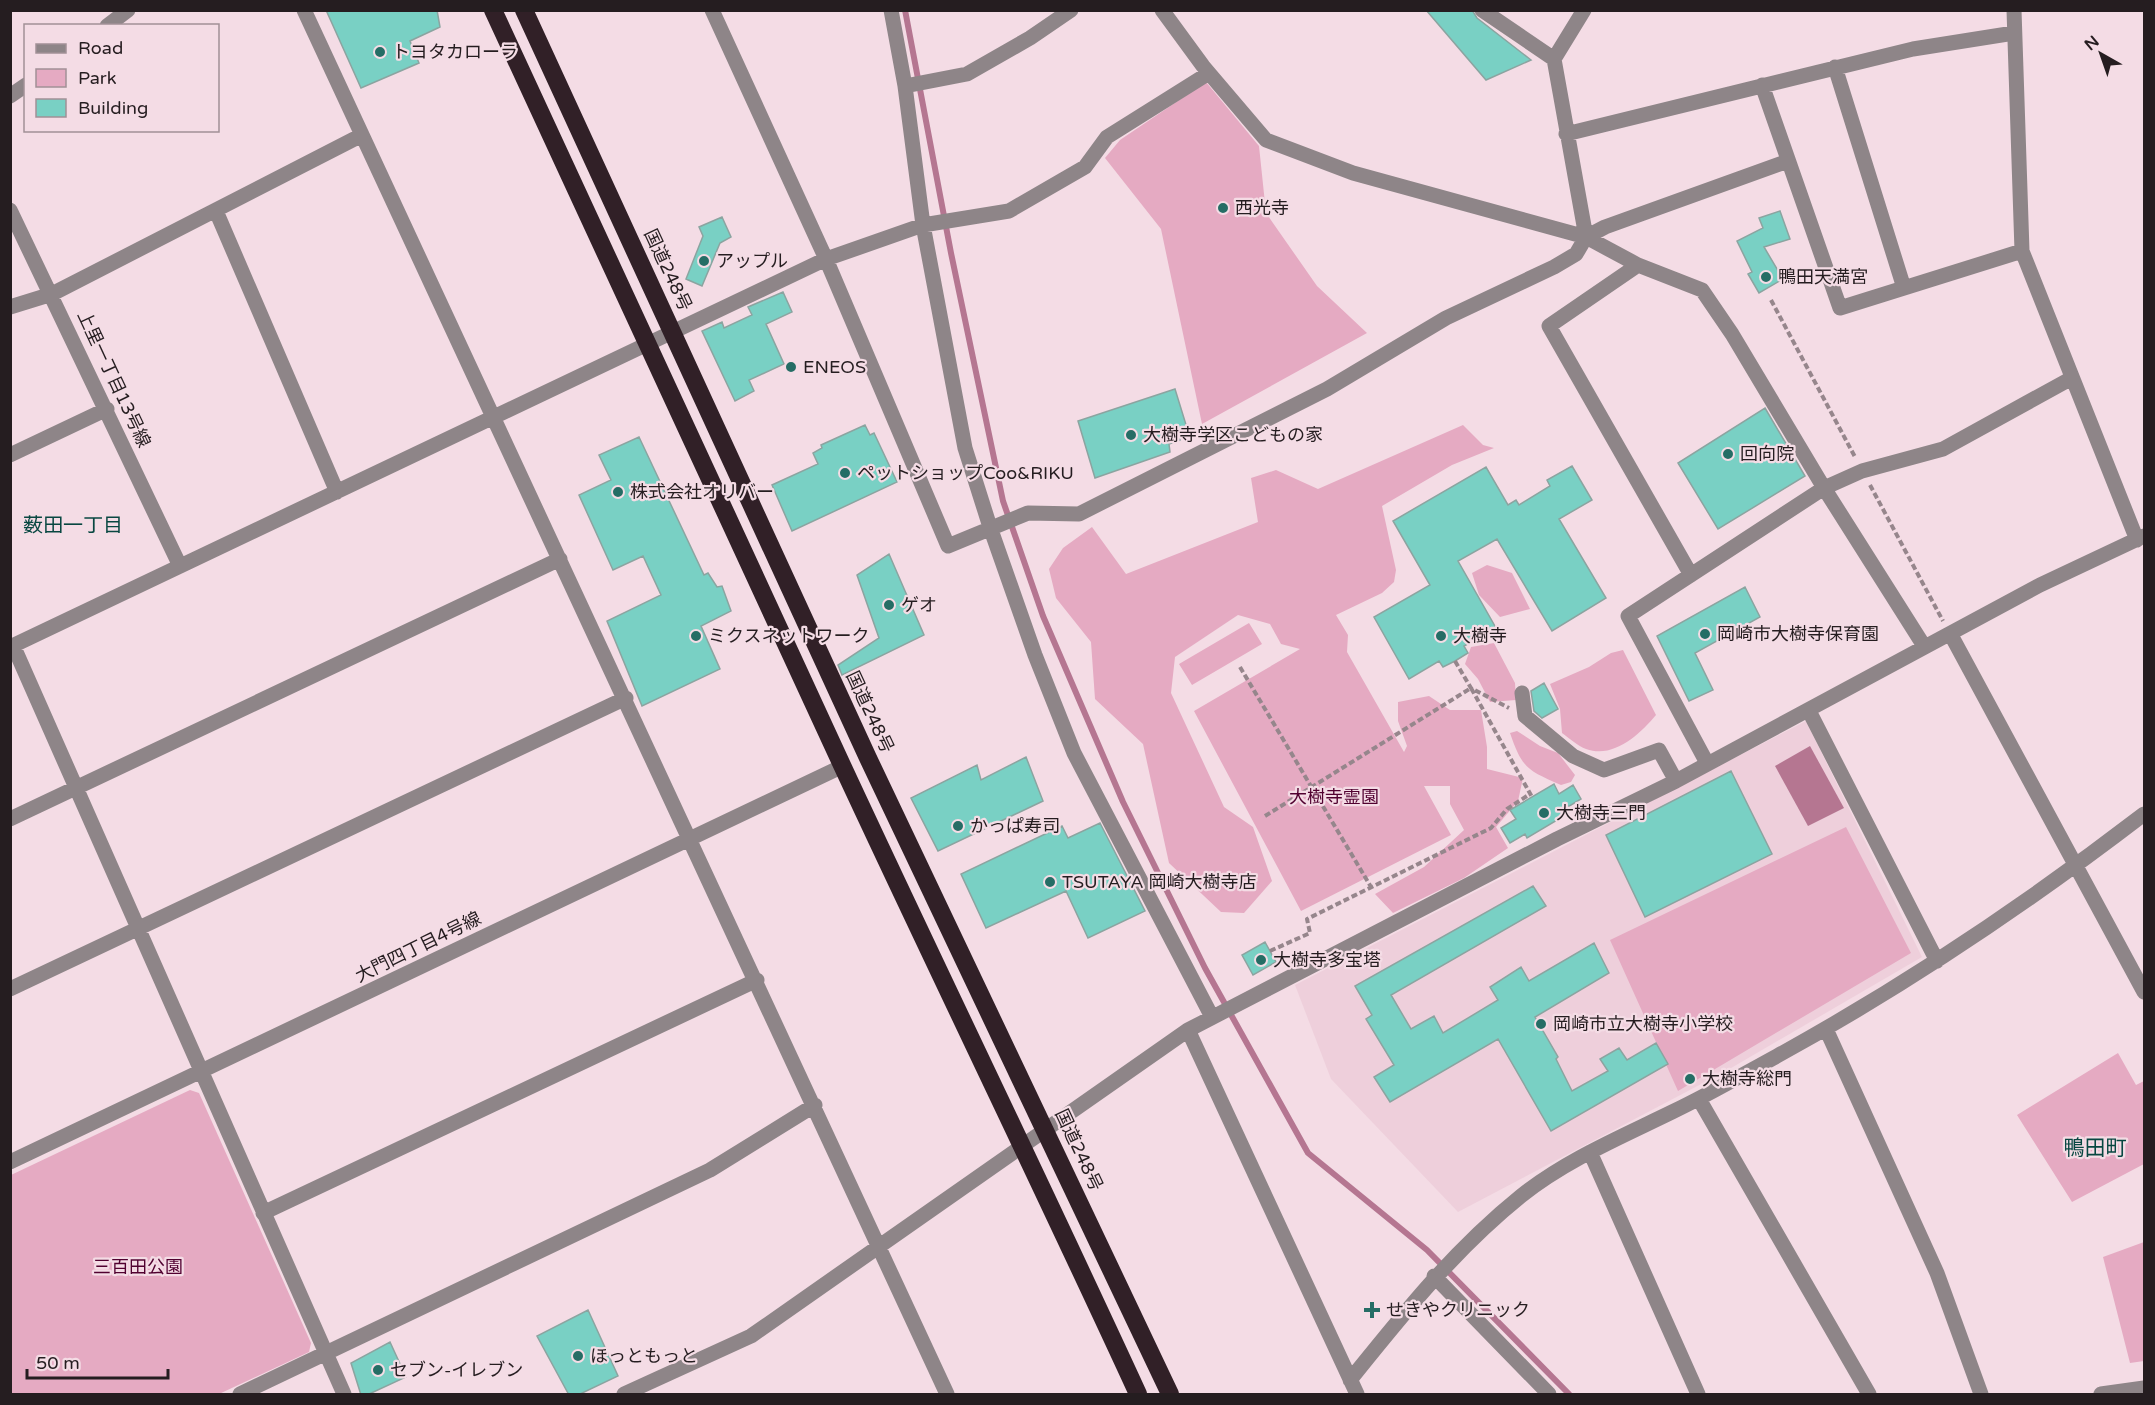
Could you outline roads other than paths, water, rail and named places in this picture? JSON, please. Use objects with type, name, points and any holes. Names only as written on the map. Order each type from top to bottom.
[{"type":"highway","points":[[493,10],[843,766],[1024,1146],[1138,1395]]},
{"type":"highway","name":"国道248号","points":[[524,10],[868,758],[1047,1131],[1170,1395]]},
{"type":"street","points":[[110,24],[128,10]]},
{"type":"street","points":[[304,10],[626,698],[948,1395]]},
{"type":"street","points":[[712,10],[826,259],[948,546],[1028,513],[1079,514],[1327,389],[1446,318],[1554,267],[1576,254],[1586,237],[1605,227],[1788,161]]},
{"type":"street","points":[[891,10],[905,86],[922,225],[965,448],[990,527],[1035,655],[1074,753],[1212,1017]]},
{"type":"street","points":[[905,86],[967,74],[1030,38],[1071,10]]},
{"type":"street","points":[[1162,10],[1209,73],[1266,140],[1353,173],[1586,237],[1638,265],[1702,290],[1732,334],[1824,488],[1924,646]]},
{"type":"street","points":[[1482,10],[1554,59]]},
{"type":"street","points":[[1584,10],[1554,59],[1586,237]]},
{"type":"street","points":[[624,1395],[751,1336],[1047,1131],[1188,1030],[1557,839],[1676,781],[1809,711],[1924,646],[1951,635],[2040,585],[2141,538],[2072,378],[2022,252],[2014,10]]},
{"type":"street","points":[[1566,134],[1912,49],[2014,33]]},
{"type":"street","points":[[1835,67],[1905,288]]},
{"type":"street","points":[[344,1395],[12,646],[493,418],[648,341],[826,259],[922,225],[1009,211],[1045,193],[1085,167],[1107,137],[1209,73]]},
{"type":"street","points":[[1762,85],[1840,308],[2022,252]]},
{"type":"street","points":[[10,96],[24,86]]},
{"type":"street","points":[[10,308],[52,294],[362,135]]},
{"type":"street","name":"上里一丁目13号線","points":[[10,210],[180,566]]},
{"type":"street","points":[[216,211],[337,492]]},
{"type":"street","points":[[1638,265],[1550,326],[1691,575]]},
{"type":"street","points":[[1707,763],[1629,616],[1824,488],[1862,471],[1943,449],[2072,378]]},
{"type":"street","points":[[10,455],[107,410]]},
{"type":"street","points":[[10,819],[560,559]]},
{"type":"street","points":[[1951,635],[2145,992]]},
{"type":"street","points":[[1522,693],[1525,716],[1573,756],[1604,770],[1659,750],[1676,781]]},
{"type":"street","points":[[10,989],[626,698]]},
{"type":"street","points":[[1809,711],[1937,960]]},
{"type":"street","name":"大門四丁目4号線","points":[[10,1162],[843,766]]},
{"type":"street","points":[[1350,1380],[1434,1276],[1523,1194],[1590,1152],[1699,1099],[1826,1029],[1937,960],[2077,865],[2145,814]]},
{"type":"street","points":[[263,1214],[757,980]]},
{"type":"street","points":[[1826,1029],[1937,1273],[1981,1395]]},
{"type":"street","points":[[1188,1030],[1357,1395]]},
{"type":"street","points":[[1699,1099],[1869,1395]]},
{"type":"street","points":[[240,1395],[710,1170],[815,1105]]},
{"type":"street","points":[[1590,1152],[1698,1395]]},
{"type":"street","points":[[1434,1276],[1550,1395]]},
{"type":"street","points":[[2101,1395],[2142,1391]]},
{"type":"waterway","points":[[905,10],[951,253],[1003,501],[1043,616],[1123,802],[1205,968],[1308,1153],[1427,1250],[1569,1394]]},
{"type":"place","name":"トヨタカローラ","points":[[380,52]]},
{"type":"place","name":"西光寺","points":[[1223,208]]},
{"type":"place","name":"アップル","points":[[704,261]]},
{"type":"place","name":"鴨田天満宮","points":[[1766,277]]},
{"type":"place","name":"ENEOS","points":[[791,367]]},
{"type":"place","name":"大樹寺学区こどもの家","points":[[1131,435]]},
{"type":"place","name":"回向院","points":[[1728,454]]},
{"type":"place","name":"ペットショップCoo&RIKU","points":[[845,473]]},
{"type":"place","name":"株式会社オリバー","points":[[618,492]]},
{"type":"place","name":"ゲオ","points":[[889,605]]},
{"type":"place","name":"岡崎市大樹寺保育園","points":[[1705,634]]},
{"type":"place","name":"ミクスネットワーク","points":[[696,636]]},
{"type":"place","name":"大樹寺","points":[[1441,636]]},
{"type":"place","name":"大樹寺三門","points":[[1544,813]]},
{"type":"place","name":"かっぱ寿司","points":[[958,826]]},
{"type":"place","name":"TSUTAYA 岡崎大樹寺店","points":[[1050,882]]},
{"type":"place","name":"大樹寺多宝塔","points":[[1261,960]]},
{"type":"place","name":"岡崎市立大樹寺小学校","points":[[1541,1024]]},
{"type":"place","name":"大樹寺総門","points":[[1690,1079]]},
{"type":"place","name":"せきやクリニック","points":[[1372,1310]]},
{"type":"place","name":"ほっともっと","points":[[578,1356]]},
{"type":"place","name":"セブン-イレブン","points":[[378,1370]]},
{"type":"district","name":"薮田一丁目","points":[[73,525]]},
{"type":"district","name":"鴨田町","points":[[2095,1148]]},
{"type":"park label","name":"大樹寺霊園","points":[[1334,797]]},
{"type":"park label","name":"三百田公園","points":[[138,1267]]}]
